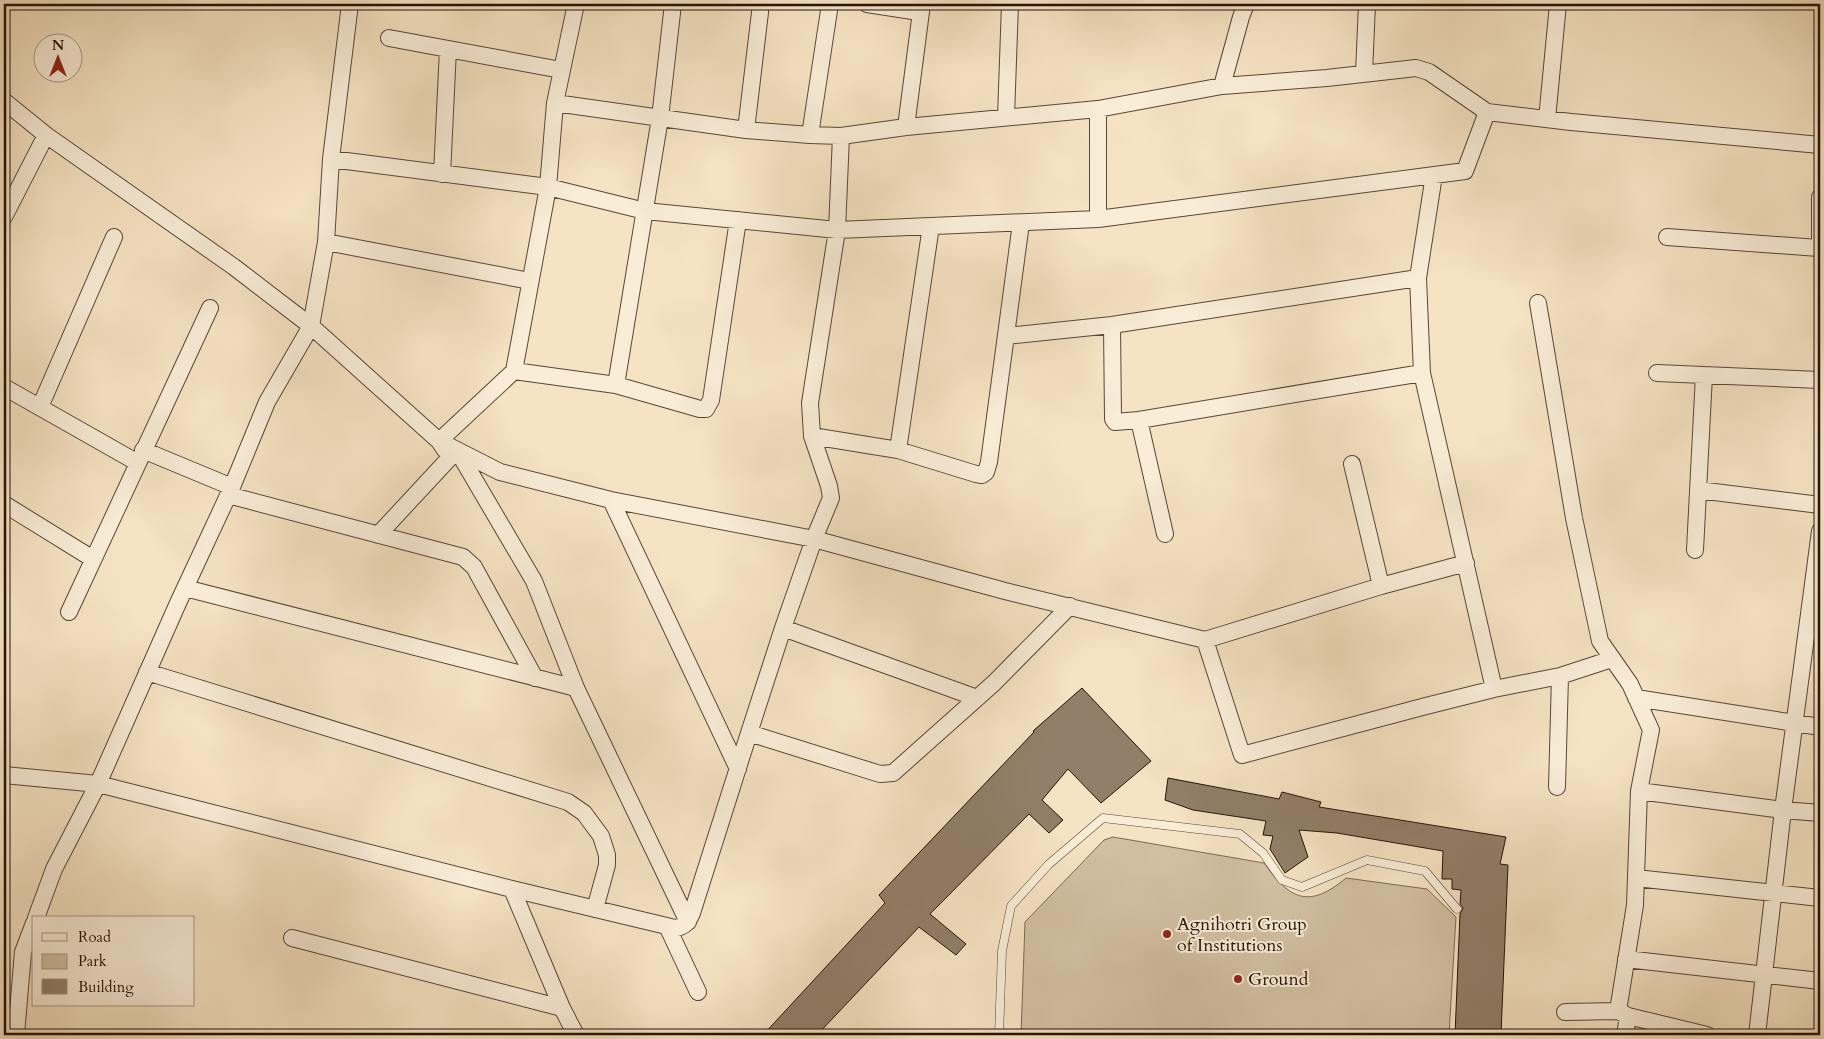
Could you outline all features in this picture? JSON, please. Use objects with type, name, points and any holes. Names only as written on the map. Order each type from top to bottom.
[{"type":"street","points":[[37,916],[54,869],[98,784],[230,491],[267,402],[312,326],[326,242],[332,159],[350,4]]},
{"type":"street","points":[[439,441],[514,371],[548,187],[555,103],[576,4]]},
{"type":"street","points":[[616,385],[660,118],[674,4]]},
{"type":"street","points":[[746,130],[761,4]]},
{"type":"street","points":[[810,135],[830,4]]},
{"type":"street","points":[[867,4],[920,8],[906,127]]},
{"type":"street","points":[[1006,117],[1010,4]]},
{"type":"street","points":[[1222,86],[1246,4]]},
{"type":"street","points":[[1364,73],[1367,4]]},
{"type":"street","points":[[1547,119],[1558,4]]},
{"type":"street","points":[[389,38],[561,70]]},
{"type":"street","points":[[442,174],[448,49]]},
{"type":"street","points":[[555,103],[746,130],[841,136],[906,127],[1098,109],[1222,86],[1327,78],[1408,68],[1423,69],[1486,112],[1820,145]]},
{"type":"street","points":[[4,101],[46,135],[234,267],[312,326],[439,441],[534,581],[572,687],[688,922]]},
{"type":"street","points":[[1098,109],[1098,219]]},
{"type":"street","points":[[332,159],[548,187],[645,211],[837,230],[1021,223],[1098,219],[1465,171],[1486,112]]},
{"type":"street","points":[[4,217],[46,135]]},
{"type":"street","points":[[4,775],[98,784],[512,889],[667,926],[681,927],[688,922],[783,628],[831,498],[829,486],[812,436],[810,394],[837,230],[841,136]]},
{"type":"street","points":[[1434,175],[1418,278],[1422,373],[1494,689]]},
{"type":"street","points":[[1667,237],[1820,248],[1820,197]]},
{"type":"street","points":[[514,371],[616,385],[700,409],[706,408],[708,406],[738,220]]},
{"type":"street","points":[[812,436],[898,450],[976,474],[986,472],[1021,223]]},
{"type":"street","points":[[898,450],[931,226]]},
{"type":"street","points":[[40,408],[114,236]]},
{"type":"street","points":[[326,242],[530,281]]},
{"type":"street","points":[[1006,336],[1112,325],[1418,278]]},
{"type":"street","points":[[1538,302],[1574,518],[1600,641],[1630,684],[1651,730],[1639,791],[1635,905],[1626,960],[1623,1014],[1625,1035]]},
{"type":"street","points":[[68,612],[210,308]]},
{"type":"street","points":[[1112,325],[1114,422],[1118,423],[1422,373]]},
{"type":"street","points":[[1657,373],[1820,380]]},
{"type":"street","points":[[1695,550],[1704,375]]},
{"type":"street","points":[[4,387],[40,408],[140,457],[230,491],[378,535],[463,557],[474,567],[538,679]]},
{"type":"street","points":[[1140,420],[1165,534]]},
{"type":"street","points":[[450,456],[500,472],[610,500],[814,540],[1204,640],[1381,586],[1466,563]]},
{"type":"street","points":[[378,535],[450,456]]},
{"type":"street","points":[[1352,464],[1381,586]]},
{"type":"street","points":[[1698,490],[1820,505]]},
{"type":"street","points":[[610,500],[738,768]]},
{"type":"street","points":[[4,504],[93,559]]},
{"type":"street","points":[[1757,1035],[1783,810],[1820,531]]},
{"type":"street","points":[[185,588],[572,687]]},
{"type":"street","points":[[749,733],[887,775],[898,769],[994,683],[1070,606]]},
{"type":"street","points":[[783,628],[977,698]]},
{"type":"street","points":[[1204,640],[1242,755],[1494,689],[1560,676],[1612,659]]},
{"type":"street","points":[[147,672],[568,802],[584,813],[601,836],[607,854],[607,865],[596,909]]},
{"type":"street","points":[[1557,788],[1560,676]]},
{"type":"street","points":[[1636,698],[1820,727]]},
{"type":"street","points":[[1639,791],[1820,813]]},
{"type":"street","points":[[1636,878],[1820,898]]},
{"type":"street","points":[[512,889],[562,1008],[576,1035]]},
{"type":"street","points":[[667,926],[698,992]]},
{"type":"street","points":[[16,1035],[23,952],[32,928]]},
{"type":"street","points":[[292,938],[562,1008]]},
{"type":"street","points":[[1626,960],[1820,981]]},
{"type":"street","points":[[1565,1012],[1623,1014],[1707,1035]]},
{"type":"lane","points":[[999,1035],[1002,951],[1010,906],[1049,864],[1103,818],[1240,834],[1263,853],[1282,880],[1302,887],[1366,860],[1425,871],[1457,909]]},
{"type":"green space","name":"Ground","points":[[1113,837],[1264,863],[1273,876],[1283,885],[1301,896],[1311,897],[1321,894],[1346,878],[1427,889],[1456,917],[1449,1035],[1021,1035],[1025,922],[1104,840]]},
{"type":"building","points":[[1082,688],[1151,761],[1101,803],[1068,769],[1042,800],[1063,820],[1049,833],[1029,814],[930,914],[966,944],[956,955],[919,927],[817,1035],[763,1035],[885,903],[879,895],[1033,731]]},
{"type":"building","points":[[1168,778],[1279,799],[1282,792],[1321,802],[1319,807],[1506,837],[1500,864],[1508,865],[1501,1035],[1455,1035],[1460,914],[1463,908],[1460,904],[1461,890],[1452,889],[1452,879],[1442,879],[1443,851],[1337,833],[1299,830],[1308,857],[1285,873],[1270,849],[1273,836],[1263,835],[1266,821],[1193,810],[1165,800]]},
{"type":"place","name":"Agnihotri Group of Institutions","points":[[1167,934]]},
{"type":"place","name":"Ground","points":[[1238,979]]}]
